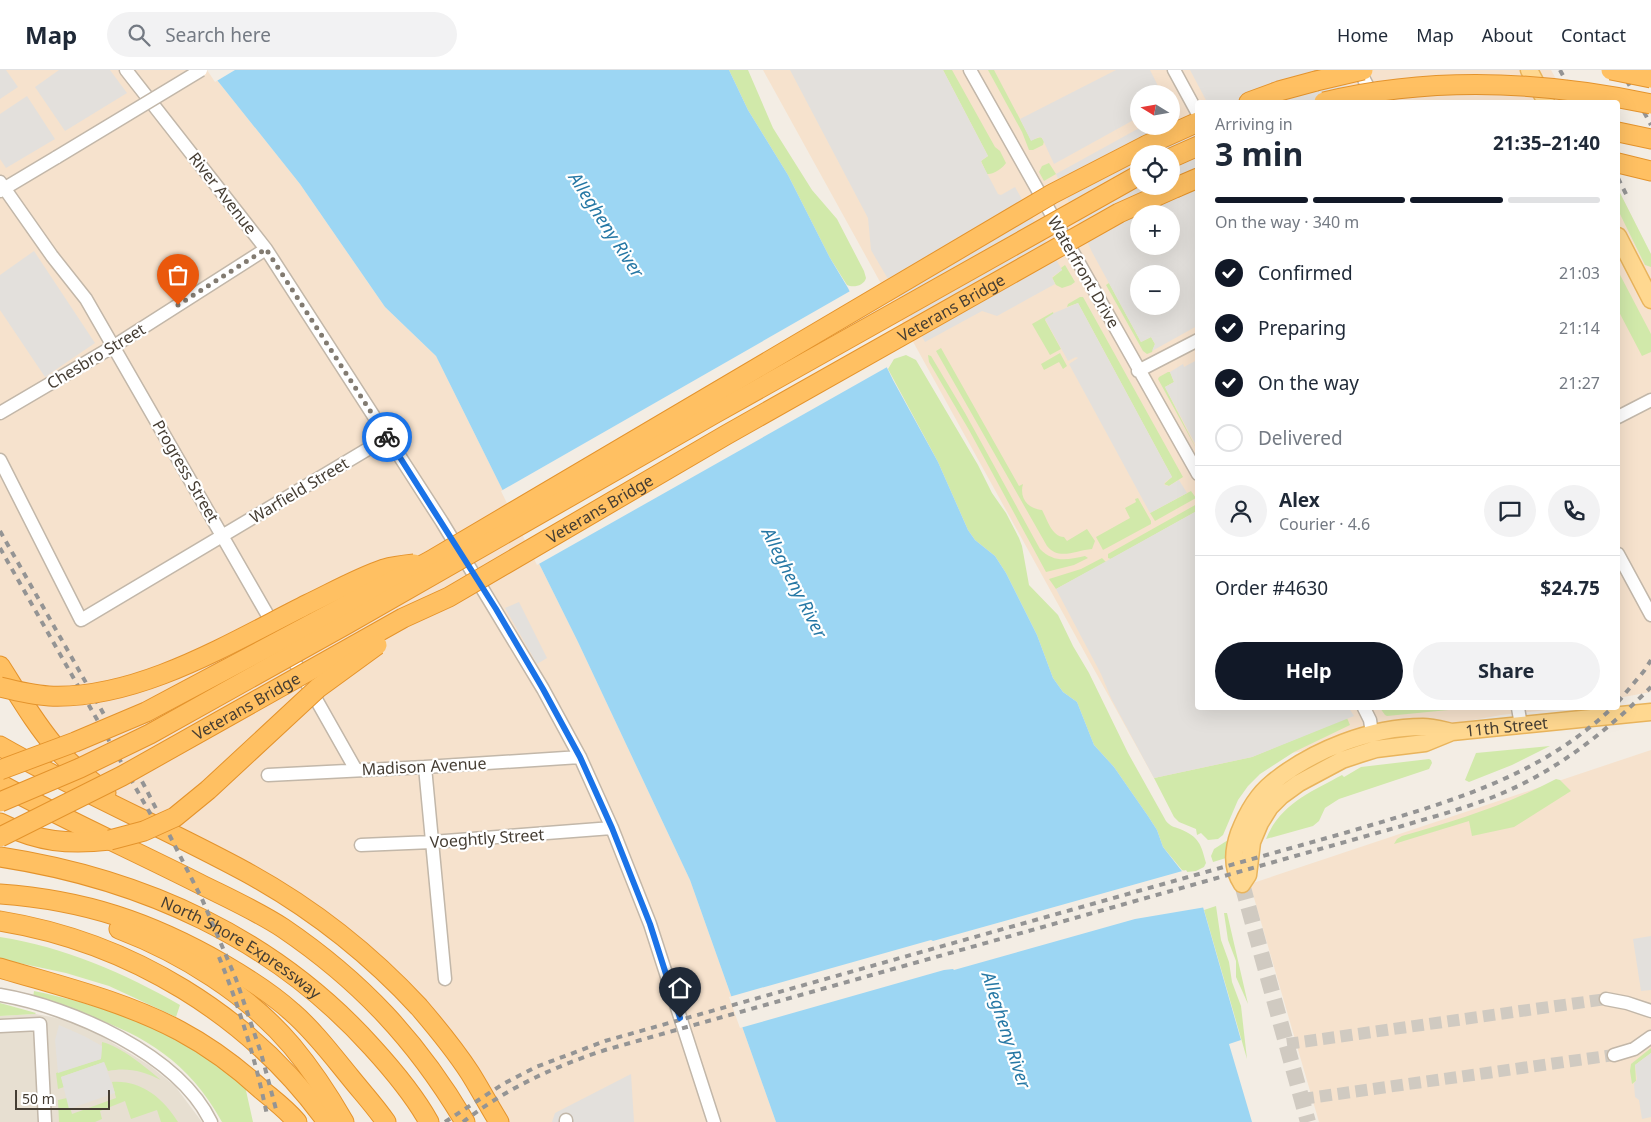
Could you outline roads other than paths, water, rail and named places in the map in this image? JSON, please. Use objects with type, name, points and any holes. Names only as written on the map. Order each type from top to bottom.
[{"type":"highway","points":[[1279,91],[1319,70]]},
{"type":"highway","points":[[1254,100],[1279,91],[1363,70]]},
{"type":"highway","points":[[1611,70],[1651,78]]},
{"type":"highway","points":[[1333,100],[1406,87],[1452,84],[1550,87],[1651,104]]},
{"type":"highway","points":[[0,770],[75,742],[146,712],[430,561],[1052,194],[1195,123]]},
{"type":"highway","points":[[1620,132],[1651,139]]},
{"type":"highway","points":[[1180,154],[1195,147]]},
{"type":"highway","points":[[1620,164],[1651,172]]},
{"type":"highway","points":[[0,802],[80,768],[150,734],[1130,180]]},
{"type":"highway","name":"Veterans Bridge","points":[[0,837],[122,776],[394,623],[449,597],[726,435],[1119,213],[1177,186],[1195,181]]},
{"type":"highway","points":[[0,687],[49,696],[104,692],[139,684],[202,657],[345,586],[386,569],[430,561]]},
{"type":"highway","points":[[0,823],[45,839],[82,844],[110,840],[144,831],[175,817],[208,790],[318,688],[359,657],[449,597]]},
{"type":"highway","points":[[0,666],[38,725],[58,751],[81,773],[133,814]]},
{"type":"highway","points":[[0,746],[43,771],[247,872],[283,894],[354,946],[391,979],[425,1015],[469,1072],[497,1120]]},
{"type":"highway","points":[[0,784],[238,903],[281,927],[316,952],[354,982],[416,1048],[465,1122]]},
{"type":"highway","name":"North Shore Expressway","points":[[0,857],[35,862],[74,871],[136,890],[182,908],[249,944],[317,993],[354,1026],[392,1069],[429,1122]]},
{"type":"highway","points":[[0,895],[27,896],[78,905],[120,916],[180,940],[255,983],[292,1012],[342,1067],[386,1122]]},
{"type":"highway","points":[[0,895],[94,919],[170,951],[216,979],[254,1009],[291,1045],[322,1086],[344,1122]]},
{"type":"highway","points":[[0,920],[39,928],[116,954],[184,989],[223,1015],[258,1045],[292,1079],[327,1122]]},
{"type":"highway","points":[[0,968],[102,999],[144,1014],[180,1031],[243,1072],[297,1122]]},
{"type":"highway","points":[[0,977],[102,999]]},
{"type":"highway","points":[[342,1067],[377,1122]]},
{"type":"main road","points":[[1529,70],[1545,100]]},
{"type":"main road","points":[[1620,240],[1651,300]]},
{"type":"main road","name":"11th Street","points":[[1294,777],[1360,754],[1384,748],[1425,743],[1452,732],[1651,712]]},
{"type":"main road","name":"11th Street","points":[[1294,777],[1335,746],[1372,732],[1424,726],[1452,732]]},
{"type":"main road","points":[[1294,777],[1260,823],[1252,842],[1248,875],[1242,884],[1237,877],[1235,857],[1237,838],[1245,819],[1258,798],[1271,783],[1294,777]]},
{"type":"street","name":"River Avenue","points":[[126,70],[266,249],[388,437],[496,609],[543,689],[580,757],[612,828],[650,924],[714,1122]]},
{"type":"street","points":[[2,187],[57,157],[201,70]]},
{"type":"street","name":"Waterfront Drive","points":[[970,70],[1138,371],[1195,469]]},
{"type":"street","points":[[1174,70],[1195,108]]},
{"type":"street","points":[[1359,70],[1375,100]]},
{"type":"street","name":"Progress Street","points":[[2,187],[86,299],[356,770]]},
{"type":"street","name":"Chesbro Street","points":[[0,413],[114,346],[266,249]]},
{"type":"street","points":[[1138,371],[1195,342]]},
{"type":"street","points":[[1620,416],[1651,400]]},
{"type":"street","name":"Warfield Street","points":[[0,460],[81,620],[388,437]]},
{"type":"street","points":[[1620,558],[1651,615]]},
{"type":"street","points":[[1365,710],[1370,720],[1372,732]]},
{"type":"street","points":[[1518,710],[1521,725]]},
{"type":"street","name":"Madison Avenue","points":[[268,775],[580,757]]},
{"type":"street","points":[[426,767],[445,979]]},
{"type":"street","name":"Voeghtly Street","points":[[361,845],[432,842],[612,828]]},
{"type":"street","points":[[0,995],[70,1014],[110,1032],[150,1055],[183,1082],[207,1113],[211,1122]]},
{"type":"street","points":[[1606,1000],[1627,1002],[1651,1011]]},
{"type":"street","points":[[0,1026],[40,1024],[45,1122]]},
{"type":"street","points":[[1614,1055],[1634,1048],[1651,1037]]},
{"type":"water","name":"Allegheny River","points":[[209,70],[729,70],[748,110],[788,175],[830,258],[848,288],[893,380],[938,462],[968,530],[975,540],[995,556],[1006,573],[1037,635],[1053,678],[1063,692],[1077,702],[1094,745],[1114,767],[1157,830],[1163,847],[1199,893],[1241,1040],[1229,1044],[1252,1122],[776,1122],[690,880],[578,642],[436,356],[385,307],[300,184]]},
{"type":"tunnel","points":[[1242,884],[1308,1122]]},
{"type":"tunnel","points":[[1287,1044],[1606,999]]},
{"type":"tunnel","points":[[1302,1099],[1614,1055]]},
{"type":"railway","points":[[1560,70],[1576,100]]},
{"type":"railway","points":[[1621,70],[1651,125]]},
{"type":"railway","points":[[1620,182],[1627,196]]},
{"type":"railway","points":[[0,531],[144,785],[202,899],[236,979],[261,1053],[277,1113]]},
{"type":"railway","points":[[0,548],[155,822]]},
{"type":"railway","points":[[1620,700],[1651,660]]},
{"type":"railway","points":[[463,1122],[496,1099],[531,1080],[549,1071],[605,1050],[1448,813],[1482,801],[1515,787],[1558,764],[1597,736],[1651,687]]},
{"type":"railway","points":[[445,1122],[503,1084],[536,1067],[605,1041],[1348,832],[1454,799],[1521,771],[1553,753],[1583,733],[1610,710]]},
{"type":"railway","points":[[219,957],[247,1035],[267,1115]]}]
